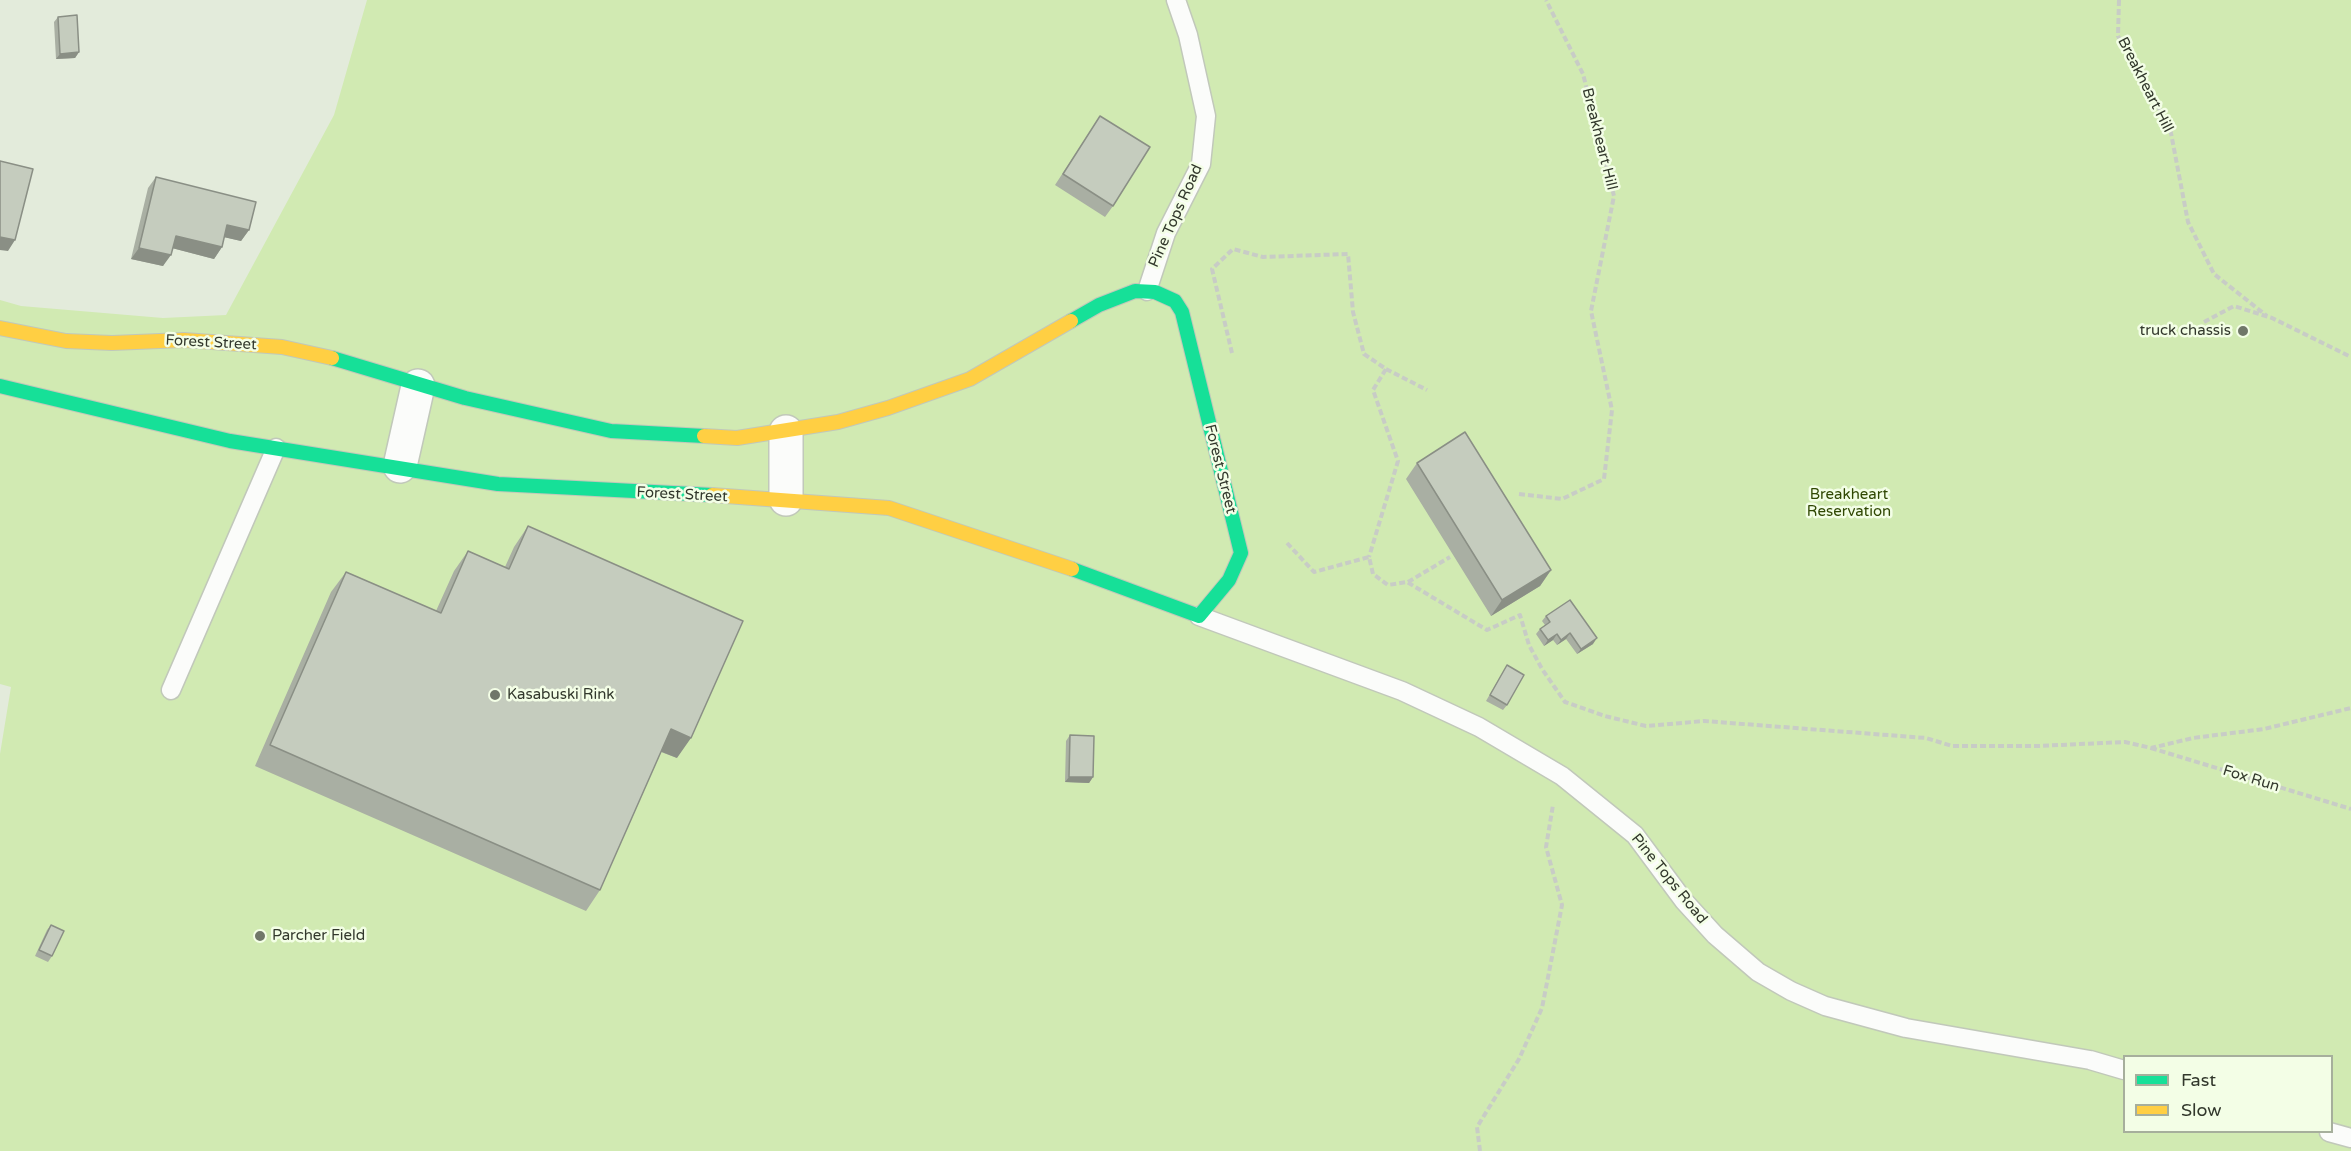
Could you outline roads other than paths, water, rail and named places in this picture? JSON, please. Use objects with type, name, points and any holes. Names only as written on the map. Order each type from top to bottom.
[{"type":"street","name":"Forest Street","points":[[0,328],[66,341],[112,344],[184,340],[282,347],[327,357],[418,386],[611,430],[737,438],[838,422],[878,411],[970,379],[1099,305],[1124,294],[1155,292],[1175,302],[1182,312],[1241,553],[1229,580],[1199,616],[1110,582],[889,508],[786,499],[498,484],[400,466],[230,441],[0,386]]},
{"type":"street","points":[[400,466],[418,386]]},
{"type":"street","points":[[786,432],[786,499]]},
{"type":"lane","name":"Pine Tops Road","points":[[1147,291],[1166,233],[1201,164],[1206,116],[1188,35],[1176,0]]},
{"type":"lane","points":[[171,690],[276,448]]},
{"type":"lane","name":"Pine Tops Road","points":[[1199,616],[1402,691],[1479,726],[1562,776],[1635,835],[1684,901],[1715,935],[1758,972],[1791,991],[1825,1006],[1906,1028],[2090,1060],[2123,1070]]},
{"type":"lane","points":[[2333,1132],[2351,1138]]},
{"type":"place","name":"truck chassis","points":[[2243,331]]},
{"type":"place","name":"Kasabuski Rink","points":[[495,695]]},
{"type":"place","name":"Parcher Field","points":[[260,936]]},
{"type":"park label","name":"Breakheart Reservation","points":[[1849,504]]}]
